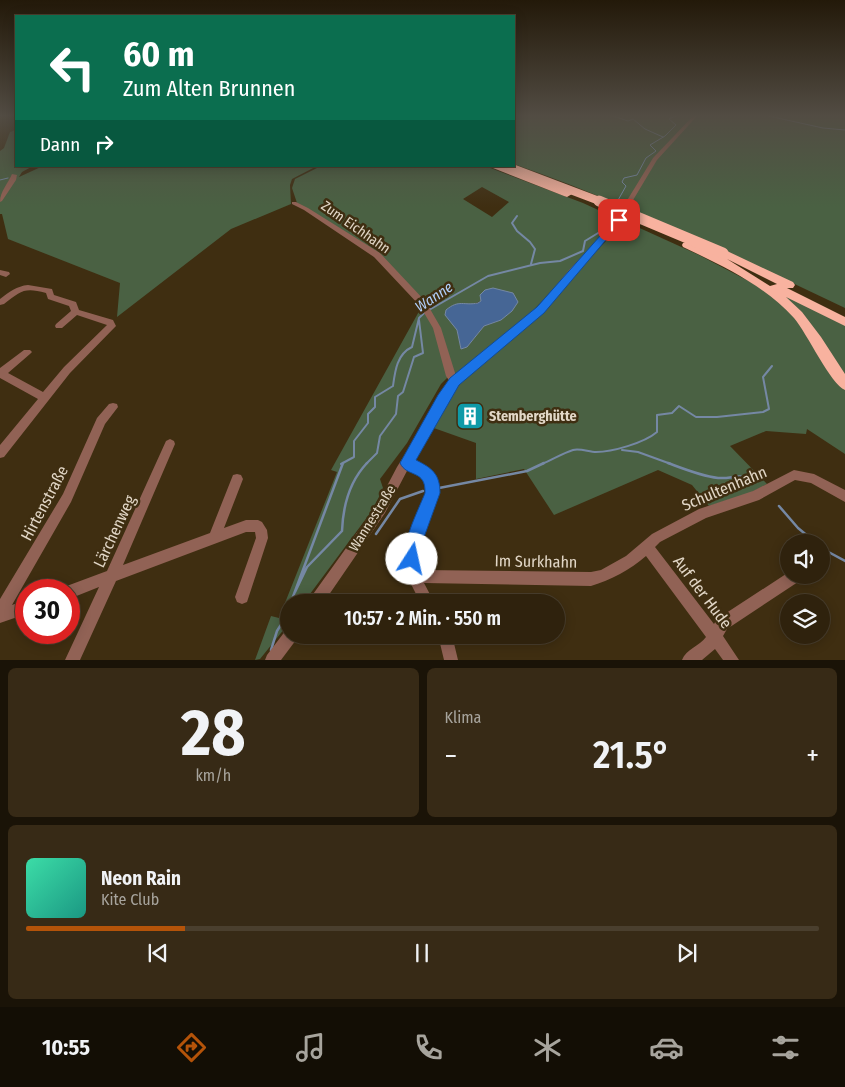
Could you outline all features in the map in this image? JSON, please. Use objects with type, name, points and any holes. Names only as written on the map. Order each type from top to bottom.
[{"type":"highway","points":[[495,167],[567,194],[720,257],[845,312]]},
{"type":"highway","points":[[510,167],[613,206],[720,257],[845,322]]},
{"type":"highway","points":[[720,257],[768,289],[797,314],[845,384]]},
{"type":"street","name":"Wannestraße","points":[[322,594],[381,509],[443,399],[455,382],[541,310],[572,272],[615,226],[655,160],[668,146]]},
{"type":"street","points":[[0,200],[13,180],[14,175]]},
{"type":"street","name":"Zum Eichhahn","points":[[294,203],[377,255],[428,310],[437,328],[451,376],[455,382]]},
{"type":"street","points":[[1,302],[25,282],[50,292],[51,297],[73,304],[75,312]]},
{"type":"street","points":[[59,326],[75,312]]},
{"type":"street","points":[[0,454],[69,368],[112,326],[110,322],[75,312]]},
{"type":"street","points":[[27,352],[1,373],[44,397]]},
{"type":"street","name":"Hirtenstraße","points":[[0,612],[67,498],[101,422],[113,407]]},
{"type":"street","name":"Lärchenweg","points":[[72,660],[134,528],[170,444]]},
{"type":"street","points":[[407,463],[427,472],[433,485],[433,493],[414,545],[412,559],[414,576],[423,594]]},
{"type":"street","name":"Schultenhahn","points":[[646,546],[703,513],[755,496],[794,475],[814,479],[845,496]]},
{"type":"street","points":[[214,539],[237,478]]},
{"type":"street","points":[[80,588],[251,525],[258,526],[261,530],[262,538],[242,597]]},
{"type":"street","name":"Im Surkhahn","points":[[414,576],[591,579],[603,576],[630,560],[646,546]]},
{"type":"street","name":"Auf der Hude","points":[[646,546],[732,660]]},
{"type":"street","points":[[689,660],[708,646],[713,635],[722,624],[782,584]]},
{"type":"street","points":[[0,616],[15,611]]},
{"type":"street","points":[[276,654],[284,644]]},
{"type":"street","points":[[447,644],[451,660]]},
{"type":"green space","points":[[5,146],[15,146],[15,167],[31,167],[22,172],[19,177],[41,167],[315,167],[292,179],[290,185],[291,204],[231,229],[117,317],[120,283],[8,239],[2,214],[0,214],[0,151]]},
{"type":"green space","points":[[515,146],[845,146],[845,308],[640,213],[515,164]]},
{"type":"green space","points":[[319,167],[488,167],[583,203],[618,219],[519,326],[454,379],[438,326],[378,255],[297,203],[292,188],[295,179]],"holes":[[[482,187],[509,202],[492,217],[463,199]],[[481,301],[501,320],[484,326],[467,347],[461,349],[457,330],[473,304]]]},
{"type":"green space","points":[[622,220],[699,255],[758,286],[777,300],[797,319],[845,386],[845,454],[807,429],[806,434],[766,431],[730,446],[767,484],[750,493],[709,506],[692,485],[658,470],[554,515],[524,469],[476,479],[476,443],[431,427],[457,383],[533,320],[605,242]]},
{"type":"green space","points":[[762,283],[845,325],[845,380],[820,341]]},
{"type":"green space","points":[[422,306],[436,329],[449,376],[441,384],[407,443],[380,479],[383,488],[374,508],[310,594],[289,594],[337,472],[331,470]]},
{"type":"green space","points":[[280,615],[280,634],[260,659],[255,660],[271,616],[279,618]]},
{"type":"water","points":[[493,288],[513,293],[518,302],[512,311],[501,320],[484,326],[467,347],[461,349],[457,330],[445,315],[446,310],[458,304],[478,303],[481,301],[480,295],[485,290]]},
{"type":"building","points":[[475,409],[471,418],[467,416],[468,412]]},
{"type":"waterway","name":"Wanne","points":[[617,202],[626,186],[622,182],[624,178],[637,175],[646,158],[656,151],[651,146]]},
{"type":"waterway","points":[[0,180],[8,178]]},
{"type":"waterway","name":"Wanne","points":[[429,310],[488,276],[540,263],[560,261],[583,251],[585,241],[603,230],[606,226],[605,221],[612,210]]},
{"type":"waterway","points":[[517,216],[512,223],[517,231],[535,249],[531,264]]},
{"type":"waterway","name":"Wanne","points":[[341,464],[354,457],[354,441],[368,423],[368,414],[375,407],[375,397],[393,386],[400,358],[412,347],[419,318],[425,312]]},
{"type":"waterway","points":[[367,463],[377,453],[380,436],[396,414],[398,396],[403,392],[414,357],[423,353],[419,320]]},
{"type":"waterway","points":[[542,464],[573,450],[603,452],[619,449],[644,440],[657,432],[657,415],[672,413],[679,406],[696,417],[717,417],[763,412],[769,409],[763,377],[772,366]]},
{"type":"waterway","points":[[622,450],[638,452],[671,464]]},
{"type":"waterway","name":"Wanne","points":[[294,594],[343,463]]},
{"type":"waterway","points":[[295,592],[307,567],[342,531],[348,494],[351,486],[367,463]]},
{"type":"waterway","points":[[439,488],[527,471],[544,463]]},
{"type":"waterway","points":[[668,463],[712,477],[739,477],[754,480]]},
{"type":"waterway","points":[[376,534],[400,499],[423,491]]},
{"type":"waterway","points":[[779,506],[805,534]]},
{"type":"waterway","points":[[830,553],[845,561]]},
{"type":"waterway","name":"Wanne","points":[[271,650],[280,626]]},
{"type":"place","name":"Stemberghütte","points":[[470,416]]},
{"type":"route","points":[[412,559],[415,540],[433,493],[433,485],[427,472],[407,463],[443,399],[455,382],[541,310],[619,220]]}]
